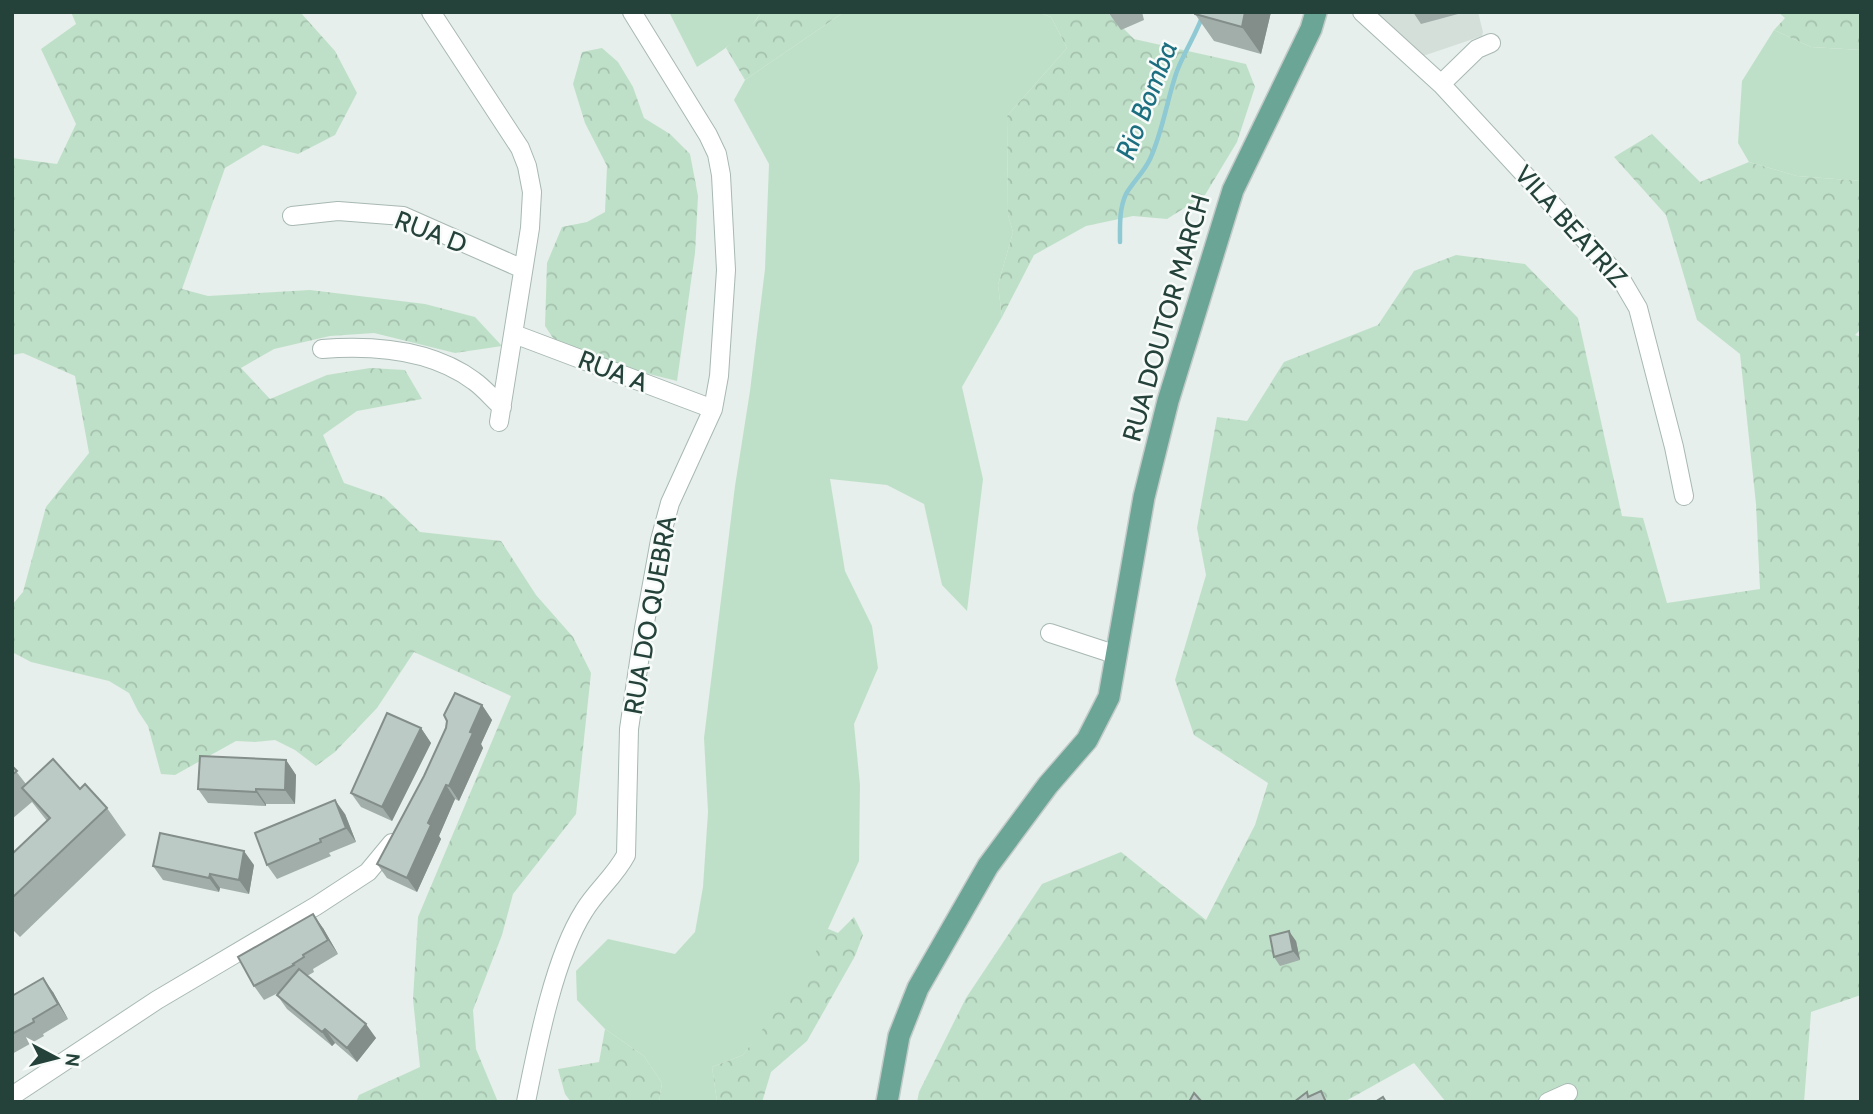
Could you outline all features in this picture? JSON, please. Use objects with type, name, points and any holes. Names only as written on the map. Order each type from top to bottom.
[{"type":"main road","name":"RUA DOUTOR MARCH","points":[[887,1102],[899,1036],[918,988],[988,866],[1048,785],[1087,740],[1102,715],[1109,697],[1150,473],[1168,401],[1233,190],[1311,29],[1316,12]]},
{"type":"street","points":[[322,349],[348,347],[410,352],[445,363],[475,382],[500,414],[514,334],[532,192],[527,166],[508,128],[431,12]]},
{"type":"street","name":"RUA DO QUEBRA","points":[[526,1102],[560,962],[584,910],[618,869],[626,855],[629,729],[657,553],[670,503],[713,409],[719,376],[726,270],[719,164],[708,135],[632,12]]},
{"type":"street","name":"VILA BEATRIZ","points":[[1362,12],[1441,84],[1632,294],[1674,447],[1684,496]]},
{"type":"street","points":[[1441,84],[1477,49],[1491,43]]},
{"type":"street","name":"RUA D","points":[[292,216],[338,211],[402,216],[523,269]]},
{"type":"street","name":"RUA A","points":[[514,334],[713,409]]},
{"type":"street","points":[[1050,633],[1117,655]]},
{"type":"street","points":[[12,1096],[158,1000],[368,872],[383,856],[402,824]]},
{"type":"street","points":[[1548,1102],[1568,1093]]},
{"type":"shaded area","points":[[1375,12],[1478,12],[1483,32],[1482,36],[1423,56]]},
{"type":"green space","points":[[71,12],[300,12],[335,51],[357,93],[335,135],[298,154],[263,145],[225,168],[182,289],[208,296],[310,290],[425,304],[475,317],[502,346],[455,353],[374,333],[330,336],[274,349],[241,368],[270,399],[327,375],[370,368],[405,370],[422,399],[357,411],[323,435],[344,483],[384,497],[420,532],[501,541],[536,595],[573,637],[591,673],[576,814],[513,894],[502,935],[473,1010],[476,1049],[498,1102],[356,1102],[359,1095],[420,1067],[413,999],[418,917],[511,696],[414,652],[377,708],[335,752],[316,766],[295,750],[275,740],[236,741],[175,775],[161,774],[148,726],[129,693],[109,681],[31,662],[12,652],[12,605],[23,592],[46,507],[89,453],[75,376],[23,353],[12,355],[12,158],[57,164],[76,124],[41,49],[76,24]]},
{"type":"green space","points":[[669,12],[761,12],[740,36],[697,67]]},
{"type":"green space","points":[[761,12],[844,12],[745,80],[726,48]]},
{"type":"green space","points":[[844,12],[1037,12],[1051,17],[1067,48],[1007,116],[1008,215],[1013,232],[998,285],[1002,317],[962,387],[983,479],[967,611],[942,585],[924,504],[887,485],[830,479],[845,571],[872,626],[878,668],[854,724],[860,785],[859,861],[810,968],[786,1002],[743,1055],[712,1067],[717,1102],[659,1102],[662,1083],[644,1056],[605,1029],[577,1000],[576,971],[608,939],[675,954],[695,932],[703,887],[708,812],[704,738],[765,269],[769,164],[734,100],[745,80]]},
{"type":"green space","points":[[1037,12],[1107,12],[1134,39],[1246,64],[1255,87],[1237,142],[1205,195],[1167,219],[1133,216],[1086,226],[1034,255],[1002,317],[998,285],[1013,232],[1008,215],[1007,116],[1067,48],[1051,17]]},
{"type":"green space","points":[[1778,12],[1861,12],[1861,50],[1811,47],[1774,30],[1785,18]]},
{"type":"green space","points":[[1774,30],[1811,47],[1861,50],[1861,181],[1797,176],[1749,162],[1738,143],[1742,81]]},
{"type":"green space","points":[[602,48],[618,62],[633,87],[644,118],[670,134],[690,154],[698,196],[695,253],[677,381],[585,358],[553,338],[545,326],[547,263],[562,227],[587,222],[605,212],[607,166],[585,123],[573,84],[582,52]]},
{"type":"green space","points":[[1652,134],[1700,182],[1749,162],[1797,176],[1861,181],[1861,329],[1855,335],[1861,337],[1861,995],[1811,1012],[1804,1102],[1446,1102],[1414,1063],[1344,1102],[917,1102],[919,1092],[966,998],[1042,884],[1121,852],[1206,920],[1255,825],[1268,783],[1194,735],[1175,680],[1206,575],[1197,528],[1217,417],[1247,421],[1284,362],[1378,325],[1414,271],[1456,255],[1525,264],[1578,318],[1622,516],[1643,518],[1667,603],[1760,589],[1756,504],[1740,354],[1697,320],[1666,215],[1614,157]]},
{"type":"green space","points":[[854,917],[863,935],[855,956],[807,1041],[771,1072],[762,1102],[717,1102],[712,1067],[743,1055],[809,968],[826,928],[838,933]]},
{"type":"green space","points":[[605,1029],[644,1056],[662,1083],[659,1102],[571,1102],[565,1094],[558,1069],[599,1062]]},
{"type":"building","points":[[1195,12],[1245,12],[1242,27]]},
{"type":"building","points":[[455,693],[482,705],[470,732],[473,733],[449,786],[446,785],[428,823],[431,825],[407,878],[377,864],[446,728],[444,715]]},
{"type":"building","points":[[387,713],[421,728],[382,807],[351,793]]},
{"type":"building","points":[[200,756],[286,760],[285,790],[256,789],[256,792],[198,789]]},
{"type":"building","points":[[53,759],[80,789],[85,784],[107,808],[12,898],[12,854],[50,818],[22,788]]},
{"type":"building","points":[[335,800],[346,828],[267,865],[255,833]]},
{"type":"building","points":[[160,833],[244,851],[239,880],[210,874],[209,878],[153,866]]},
{"type":"building","points":[[313,914],[328,940],[303,955],[294,965],[254,986],[238,957]]},
{"type":"building","points":[[1289,931],[1293,951],[1274,957],[1270,936]]},
{"type":"building","points":[[299,969],[366,1024],[347,1048],[325,1029],[322,1032],[277,995]]},
{"type":"building","points":[[43,978],[58,1004],[12,1034],[12,996]]},
{"type":"building","points":[[1321,1091],[1326,1102],[1294,1102],[1307,1092],[1308,1097]]},
{"type":"building","points":[[1194,1093],[1202,1102],[1189,1102]]},
{"type":"waterway","name":"Rio Bomba","points":[[1120,242],[1120,218],[1126,194],[1150,159],[1177,71],[1204,12]]}]
